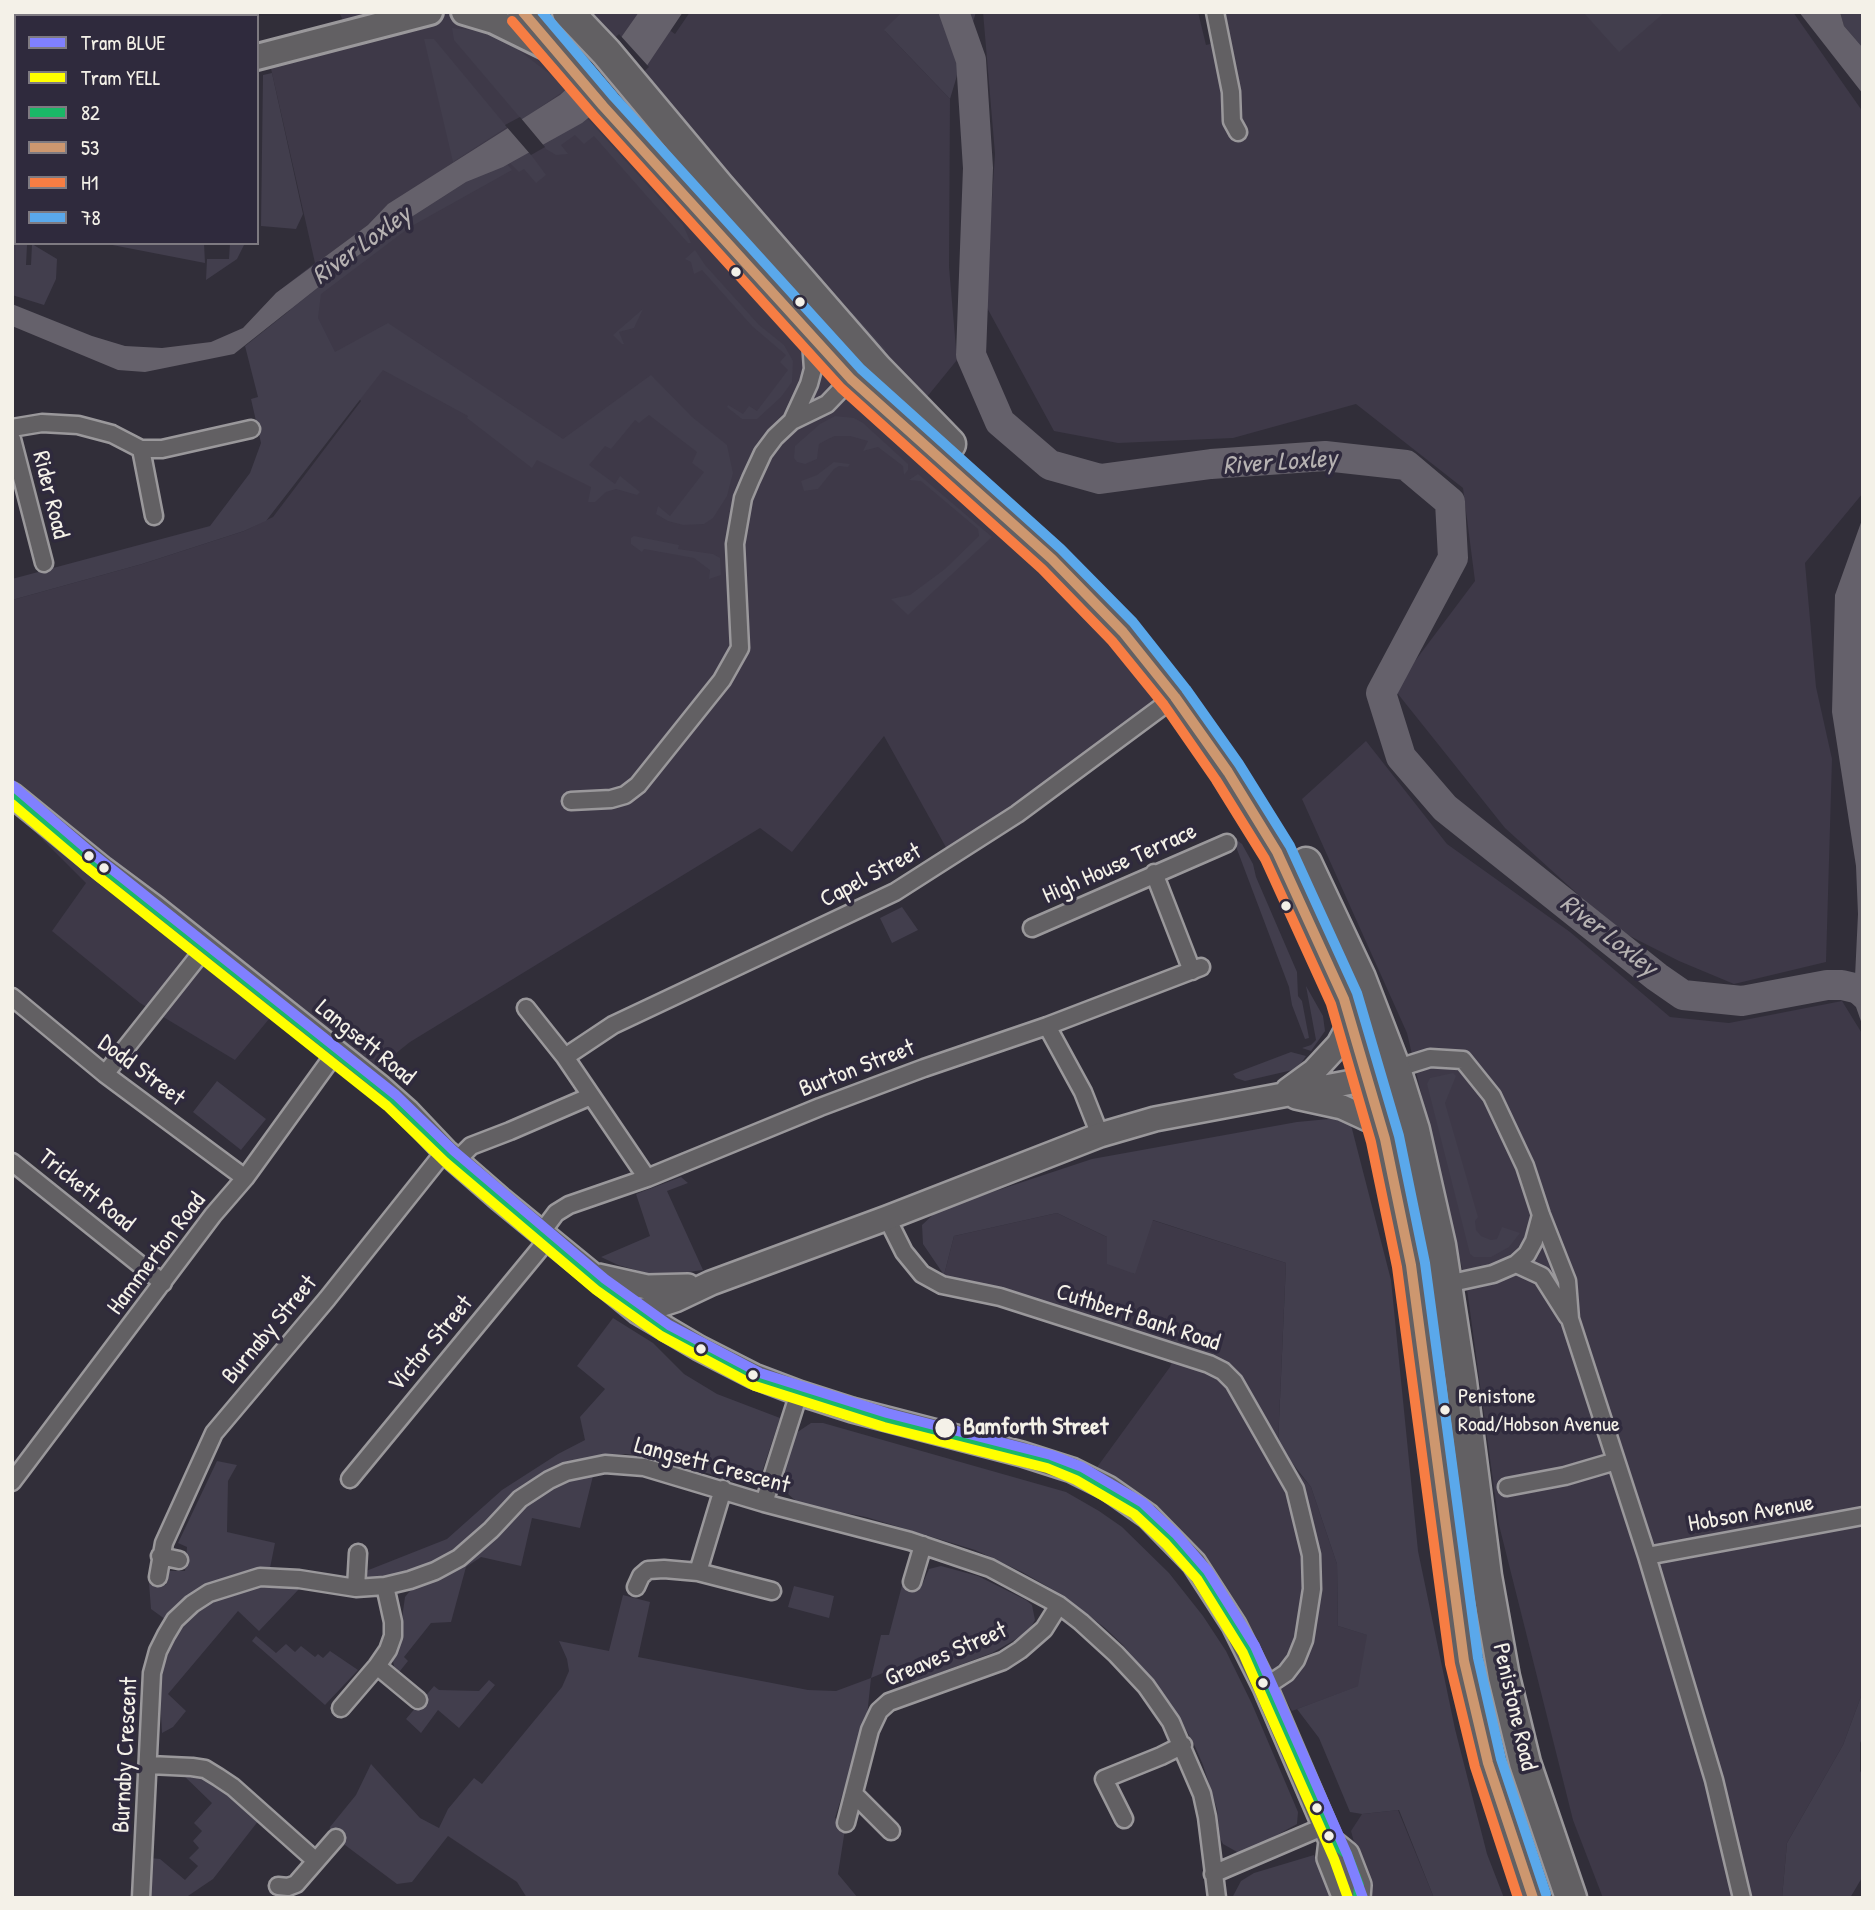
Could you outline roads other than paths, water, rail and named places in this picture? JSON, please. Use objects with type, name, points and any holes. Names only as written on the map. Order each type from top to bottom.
[{"type":"highway","name":"Penistone Road","points":[[523,12],[603,106],[821,325],[1095,576],[1196,690],[1258,779],[1306,864],[1360,978],[1393,1070],[1431,1200],[1447,1284],[1486,1576],[1504,1677],[1525,1763],[1571,1898]]},
{"type":"highway","name":"Penistone Road","points":[[568,12],[631,81],[821,325]]},
{"type":"highway","points":[[821,325],[838,340],[853,364],[851,379]]},
{"type":"highway","name":"Penistone Road","points":[[851,379],[1062,569],[1123,632],[1175,697],[1228,772],[1267,834],[1300,899],[1349,1016],[1393,1070]]},
{"type":"highway","name":"Penistone Road","points":[[1393,1070],[1381,1125],[1411,1265],[1464,1661],[1488,1763],[1533,1898]]},
{"type":"highway","points":[[1411,1265],[1447,1284]]},
{"type":"main road","points":[[259,56],[430,12]]},
{"type":"main road","points":[[464,12],[495,21],[556,52]]},
{"type":"street","points":[[1215,12],[1231,92],[1232,121],[1238,132]]},
{"type":"street","points":[[792,421],[809,384],[821,325]]},
{"type":"street","points":[[571,801],[611,799],[625,795],[638,785],[732,666],[740,648],[734,557],[743,498],[763,453],[775,437],[792,421],[827,404],[851,379]]},
{"type":"street","points":[[12,428],[42,423],[78,425],[112,434],[141,449],[162,449],[251,429]]},
{"type":"street","name":"Rider Road","points":[[12,439],[44,563]]},
{"type":"street","points":[[141,449],[154,516]]},
{"type":"street","name":"Capel Street","points":[[565,1057],[613,1025],[895,892],[1017,814],[1175,697]]},
{"type":"street","name":"Langsett Road","points":[[12,795],[336,1052],[407,1111],[451,1156],[638,1312],[754,1376],[852,1410],[1072,1470],[1108,1488],[1148,1516],[1194,1563],[1234,1625],[1265,1687],[1328,1833],[1348,1854],[1359,1885],[1358,1898]]},
{"type":"street","name":"High House Terrace","points":[[1032,928],[1227,843]]},
{"type":"street","name":"Burton Street","points":[[544,1236],[556,1213],[569,1205],[647,1178],[820,1107],[1197,969],[1154,873]]},
{"type":"street","points":[[105,1074],[205,948]]},
{"type":"street","name":"Dodd Street","points":[[12,998],[105,1074],[245,1178]]},
{"type":"street","points":[[526,1008],[565,1057],[647,1178]]},
{"type":"street","points":[[1283,1094],[1326,1060],[1346,1031],[1349,1016]]},
{"type":"street","points":[[1047,1026],[1083,1092],[1100,1135]]},
{"type":"street","name":"Hammerton Road","points":[[12,1482],[213,1215],[245,1178],[336,1052]]},
{"type":"street","points":[[638,1312],[1100,1135],[1155,1119],[1393,1070],[1430,1058],[1463,1060],[1492,1096],[1511,1132],[1567,1281],[1570,1319],[1647,1556],[1714,1780],[1737,1897]]},
{"type":"street","points":[[1283,1094],[1342,1107],[1381,1125]]},
{"type":"street","points":[[451,1156],[591,1096]]},
{"type":"street","name":"Burnaby Street","points":[[158,1577],[164,1544],[214,1433],[451,1156]]},
{"type":"street","name":"Trickett Road","points":[[12,1162],[163,1283]]},
{"type":"street","points":[[1447,1284],[1493,1274],[1516,1264],[1527,1254],[1534,1241],[1541,1215]]},
{"type":"street","name":"Cuthbert Bank Road","points":[[887,1218],[904,1252],[922,1274],[942,1285],[1000,1297],[1209,1364],[1223,1371],[1234,1382],[1295,1489],[1311,1555],[1312,1589],[1304,1640],[1297,1660],[1286,1673],[1265,1687]]},
{"type":"street","name":"Victor Street","points":[[350,1479],[544,1236]]},
{"type":"street","points":[[1516,1264],[1542,1276],[1570,1319]]},
{"type":"street","points":[[592,1275],[634,1286],[660,1288],[710,1283]]},
{"type":"street","points":[[764,1503],[799,1393]]},
{"type":"street","points":[[1507,1488],[1565,1476],[1616,1461]]},
{"type":"street","name":"Langsett Crescent","points":[[175,1620],[209,1593],[260,1577],[299,1579],[356,1588],[385,1586],[435,1571],[459,1558],[491,1530],[520,1499],[549,1480],[587,1466],[624,1464],[644,1467],[764,1503],[923,1545],[990,1568],[1059,1605],[1100,1638],[1146,1686],[1171,1721],[1202,1794],[1217,1898]]},
{"type":"street","points":[[698,1572],[723,1489]]},
{"type":"street","name":"Hobson Avenue","points":[[1647,1556],[1863,1516]]},
{"type":"street","points":[[912,1583],[923,1545]]},
{"type":"street","points":[[356,1588],[358,1553]]},
{"type":"street","points":[[160,1556],[179,1560]]},
{"type":"street","points":[[636,1587],[641,1576],[648,1570],[664,1569],[698,1572],[772,1591]]},
{"type":"street","points":[[341,1708],[388,1650],[393,1636],[393,1622],[385,1586]]},
{"type":"street","name":"Greaves Street","points":[[846,1823],[870,1730],[879,1711],[889,1702],[1003,1661],[1044,1629],[1059,1605]]},
{"type":"street","name":"Burnaby Crescent","points":[[141,1898],[152,1673],[158,1651],[175,1620]]},
{"type":"street","points":[[377,1666],[418,1700]]},
{"type":"street","points":[[1124,1819],[1104,1779],[1183,1745]]},
{"type":"street","points":[[149,1765],[205,1769],[233,1787],[316,1861]]},
{"type":"street","points":[[854,1794],[891,1831]]},
{"type":"street","points":[[1213,1874],[1328,1833]]},
{"type":"street","name":"Langsett Road","points":[[1328,1833],[1329,1858],[1342,1891],[1349,1898]]},
{"type":"street","points":[[278,1886],[296,1884],[335,1838]]},
{"type":"water","name":"River Loxley","points":[[639,12],[683,12],[646,67],[603,106],[582,123],[503,167],[466,182],[388,232],[234,354],[145,372],[118,370],[12,326],[12,304],[92,336],[125,346],[162,348],[211,342],[243,328],[276,293],[368,225],[388,204],[560,95],[620,39]]},
{"type":"water","points":[[1799,12],[1840,12],[1844,26],[1863,48],[1863,94]]},
{"type":"water","points":[[1863,517],[1863,1027],[1856,1007],[1845,997],[1842,985],[1842,977],[1855,977],[1858,914],[1856,866],[1832,712],[1835,595]]},
{"type":"waterway","name":"River Loxley","points":[[954,12],[971,60],[978,168],[971,355],[1000,422],[1050,465],[1100,479],[1211,464],[1325,456],[1406,465],[1450,502],[1453,558],[1381,693],[1401,757],[1445,808],[1683,995],[1742,1001],[1827,985],[1863,990]]},
{"type":"tram line","name":"BLUE","points":[[12,785],[94,855],[396,1095],[454,1151],[605,1279],[669,1325],[760,1373],[887,1413],[1051,1455],[1082,1467],[1143,1503],[1176,1534],[1208,1571],[1255,1646],[1347,1854],[1363,1898]]},
{"type":"tram line","name":"YELL","points":[[12,804],[85,866],[387,1106],[445,1162],[596,1290],[661,1336],[755,1386],[884,1427],[1047,1468],[1076,1480],[1134,1514],[1197,1579],[1243,1653],[1334,1859],[1348,1898]]},
{"type":"place","name":"Penistone Road/Hobson Avenue","points":[[1445,1410]]},
{"type":"place","name":"Bamforth Street","points":[[945,1428]]}]
